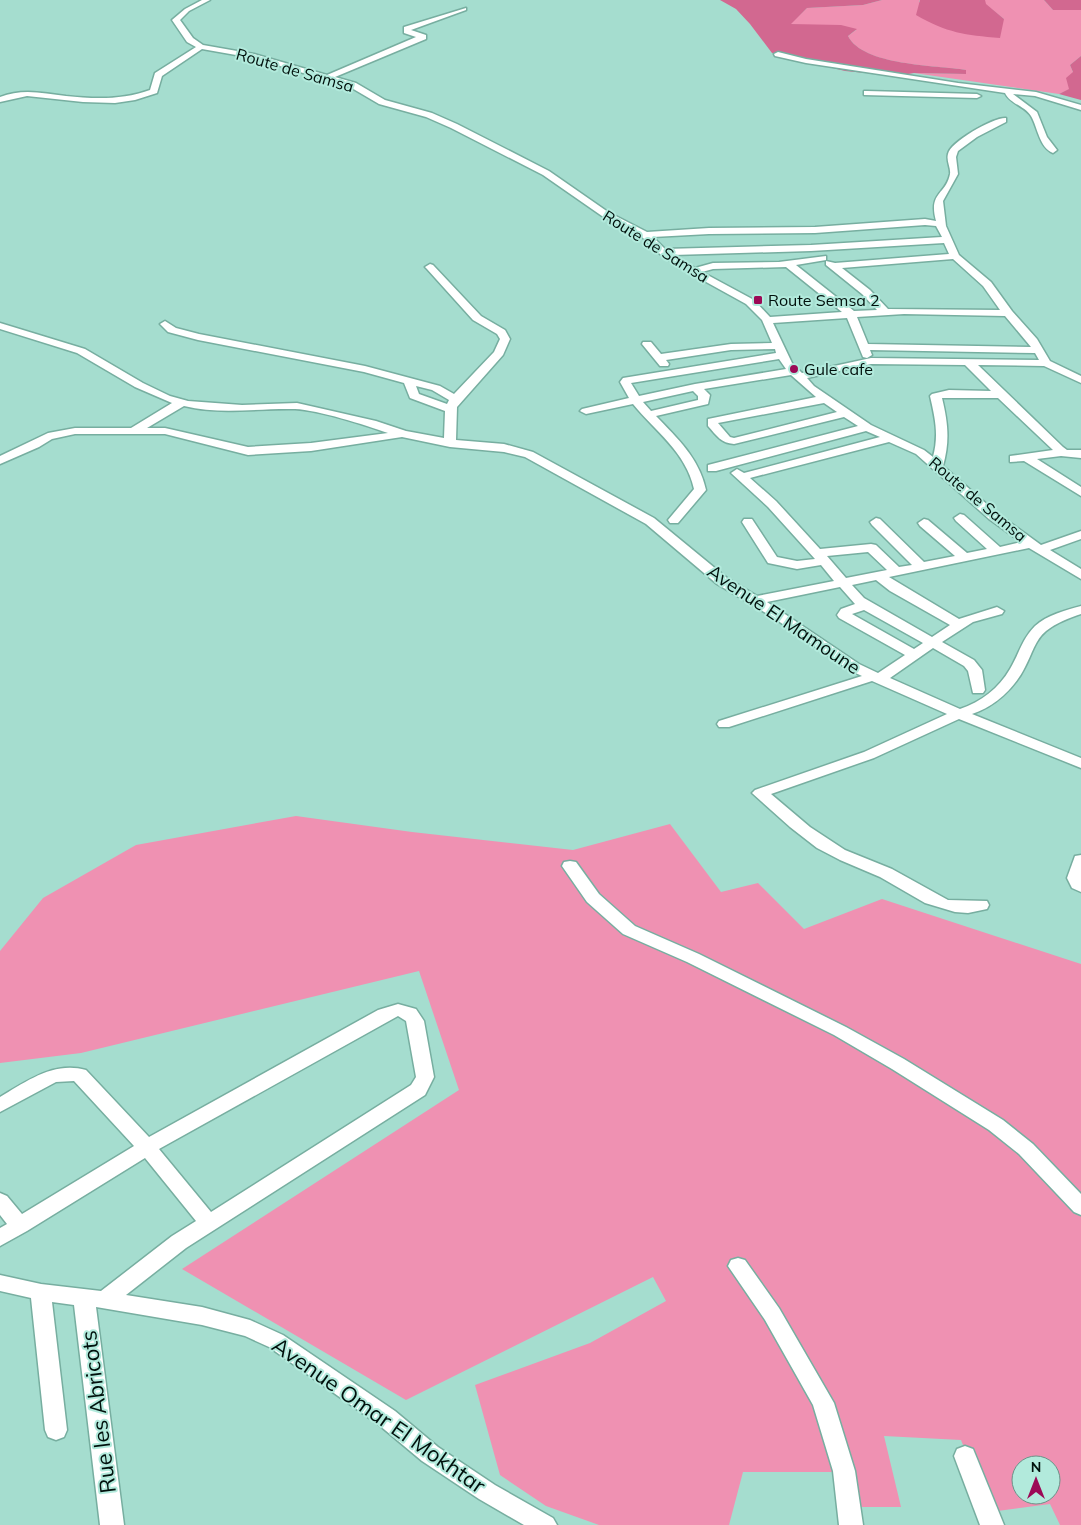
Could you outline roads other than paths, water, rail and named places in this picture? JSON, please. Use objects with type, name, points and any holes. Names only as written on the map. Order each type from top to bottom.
[{"type":"street","points":[[0,100],[26,94],[82,100],[132,98],[154,91],[158,75],[201,47],[190,40],[176,20],[181,14],[207,0]]},
{"type":"street","points":[[326,78],[423,36],[407,31],[407,29],[464,9]]},
{"type":"street","name":"Route de Samsa","points":[[201,47],[254,56],[353,85],[382,102],[429,115],[454,126],[546,173],[600,211],[645,235],[663,252],[750,302],[759,309],[767,320],[780,351],[795,374],[814,392],[867,427],[920,452],[978,503],[1036,547],[1081,575]]},
{"type":"street","points":[[778,54],[824,64],[1036,94],[1081,108]]},
{"type":"street","points":[[1008,91],[1014,99],[1034,114],[1043,137],[1053,150]]},
{"type":"street","points":[[867,93],[932,94],[1014,99]]},
{"type":"street","points":[[1004,120],[980,131],[955,148],[952,154],[954,174],[939,197],[938,213],[947,240],[955,256],[987,284],[1039,350],[1046,363]]},
{"type":"street","points":[[645,235],[703,231],[815,230],[925,222],[942,225]]},
{"type":"street","points":[[663,252],[811,248],[947,240]]},
{"type":"street","points":[[811,248],[866,292],[884,311]]},
{"type":"street","points":[[833,266],[955,256]]},
{"type":"street","points":[[694,271],[719,265],[788,264],[823,258]]},
{"type":"street","points":[[788,264],[851,314],[863,347],[871,361]]},
{"type":"street","points":[[430,267],[477,318],[501,332],[505,339],[499,353],[453,404],[450,444]]},
{"type":"street","points":[[767,320],[884,311],[1008,313]]},
{"type":"street","points":[[165,324],[172,330],[198,337],[365,369],[408,380],[414,396],[453,404]]},
{"type":"street","points":[[0,326],[81,351],[139,385],[182,402],[234,408],[303,407],[372,423],[403,434]]},
{"type":"street","points":[[647,415],[704,402],[704,395],[691,388],[672,373],[648,344]]},
{"type":"street","points":[[658,358],[732,347],[780,351]]},
{"type":"street","points":[[863,347],[1039,350]]},
{"type":"street","points":[[674,520],[700,490],[700,484],[686,453],[647,415],[625,384],[626,380],[672,373],[780,351]]},
{"type":"street","points":[[586,411],[691,388],[795,374],[871,361],[969,364],[1046,363],[1081,380]]},
{"type":"street","points":[[969,364],[1000,395],[1042,430],[1062,452]]},
{"type":"street","points":[[758,402],[814,392]]},
{"type":"street","points":[[937,465],[943,434],[936,396],[949,393],[1000,395]]},
{"type":"street","points":[[825,400],[712,421],[712,424],[729,441],[845,413]]},
{"type":"street","points":[[134,431],[182,402]]},
{"type":"street","points":[[770,410],[791,427]]},
{"type":"street","points":[[712,468],[867,427]]},
{"type":"street","points":[[0,460],[35,445],[48,436],[60,433],[173,432],[248,451],[311,447],[403,434]]},
{"type":"street","name":"Avenue El Mamoune","points":[[403,434],[450,444],[499,447],[535,456],[650,521],[722,581],[874,678],[1081,763]]},
{"type":"street","points":[[741,478],[891,438]]},
{"type":"street","points":[[1081,454],[1062,452],[1020,458],[1081,492]]},
{"type":"street","points":[[726,464],[772,504],[864,605],[933,641],[969,663],[975,670],[978,690]]},
{"type":"street","points":[[960,518],[997,551]]},
{"type":"street","points":[[748,522],[773,560],[797,565],[821,557],[870,548],[896,571]]},
{"type":"street","points":[[876,522],[921,566]]},
{"type":"street","points":[[924,523],[964,557]]},
{"type":"street","points":[[754,601],[964,557],[1036,547],[1081,535]]},
{"type":"street","points":[[878,575],[895,588],[959,625]]},
{"type":"street","points":[[864,605],[846,612],[844,616],[914,654]]},
{"type":"street","points":[[981,904],[965,908],[942,904],[884,873],[832,850],[804,830],[760,793],[869,755],[958,714],[982,706],[1000,692],[1018,668],[1028,645],[1041,628],[1062,616],[1081,610]]},
{"type":"street","points":[[724,724],[874,678],[959,625],[976,616],[997,611]]},
{"type":"street","points":[[1081,860],[1074,875],[1075,881],[1081,887]]},
{"type":"street","points":[[570,866],[593,898],[629,930],[726,974],[840,1031],[898,1064],[996,1125],[1026,1149],[1081,1207]]},
{"type":"street","points":[[0,1238],[147,1147],[384,1014],[393,1010],[411,1014],[415,1021],[425,1076],[418,1090],[179,1242],[94,1300]]},
{"type":"street","points":[[0,1106],[56,1076],[69,1073],[78,1074],[147,1147],[209,1223]]},
{"type":"street","points":[[0,1201],[20,1226]]},
{"type":"street","points":[[738,1266],[772,1314],[823,1403],[844,1471],[851,1525]]},
{"type":"street","name":"Avenue Omar El Mokhtar","points":[[0,1283],[42,1292],[202,1316],[250,1329],[276,1341],[386,1418],[430,1454],[487,1492],[545,1525]]},
{"type":"street","points":[[42,1292],[56,1430]]},
{"type":"street","name":"Rue les Abricots","points":[[94,1300],[112,1525]]},
{"type":"street","points":[[965,1456],[992,1525]]},
{"type":"place","name":"Route Semsa 2","points":[[758,300]]},
{"type":"place","name":"Gule cafe","points":[[794,369]]}]
